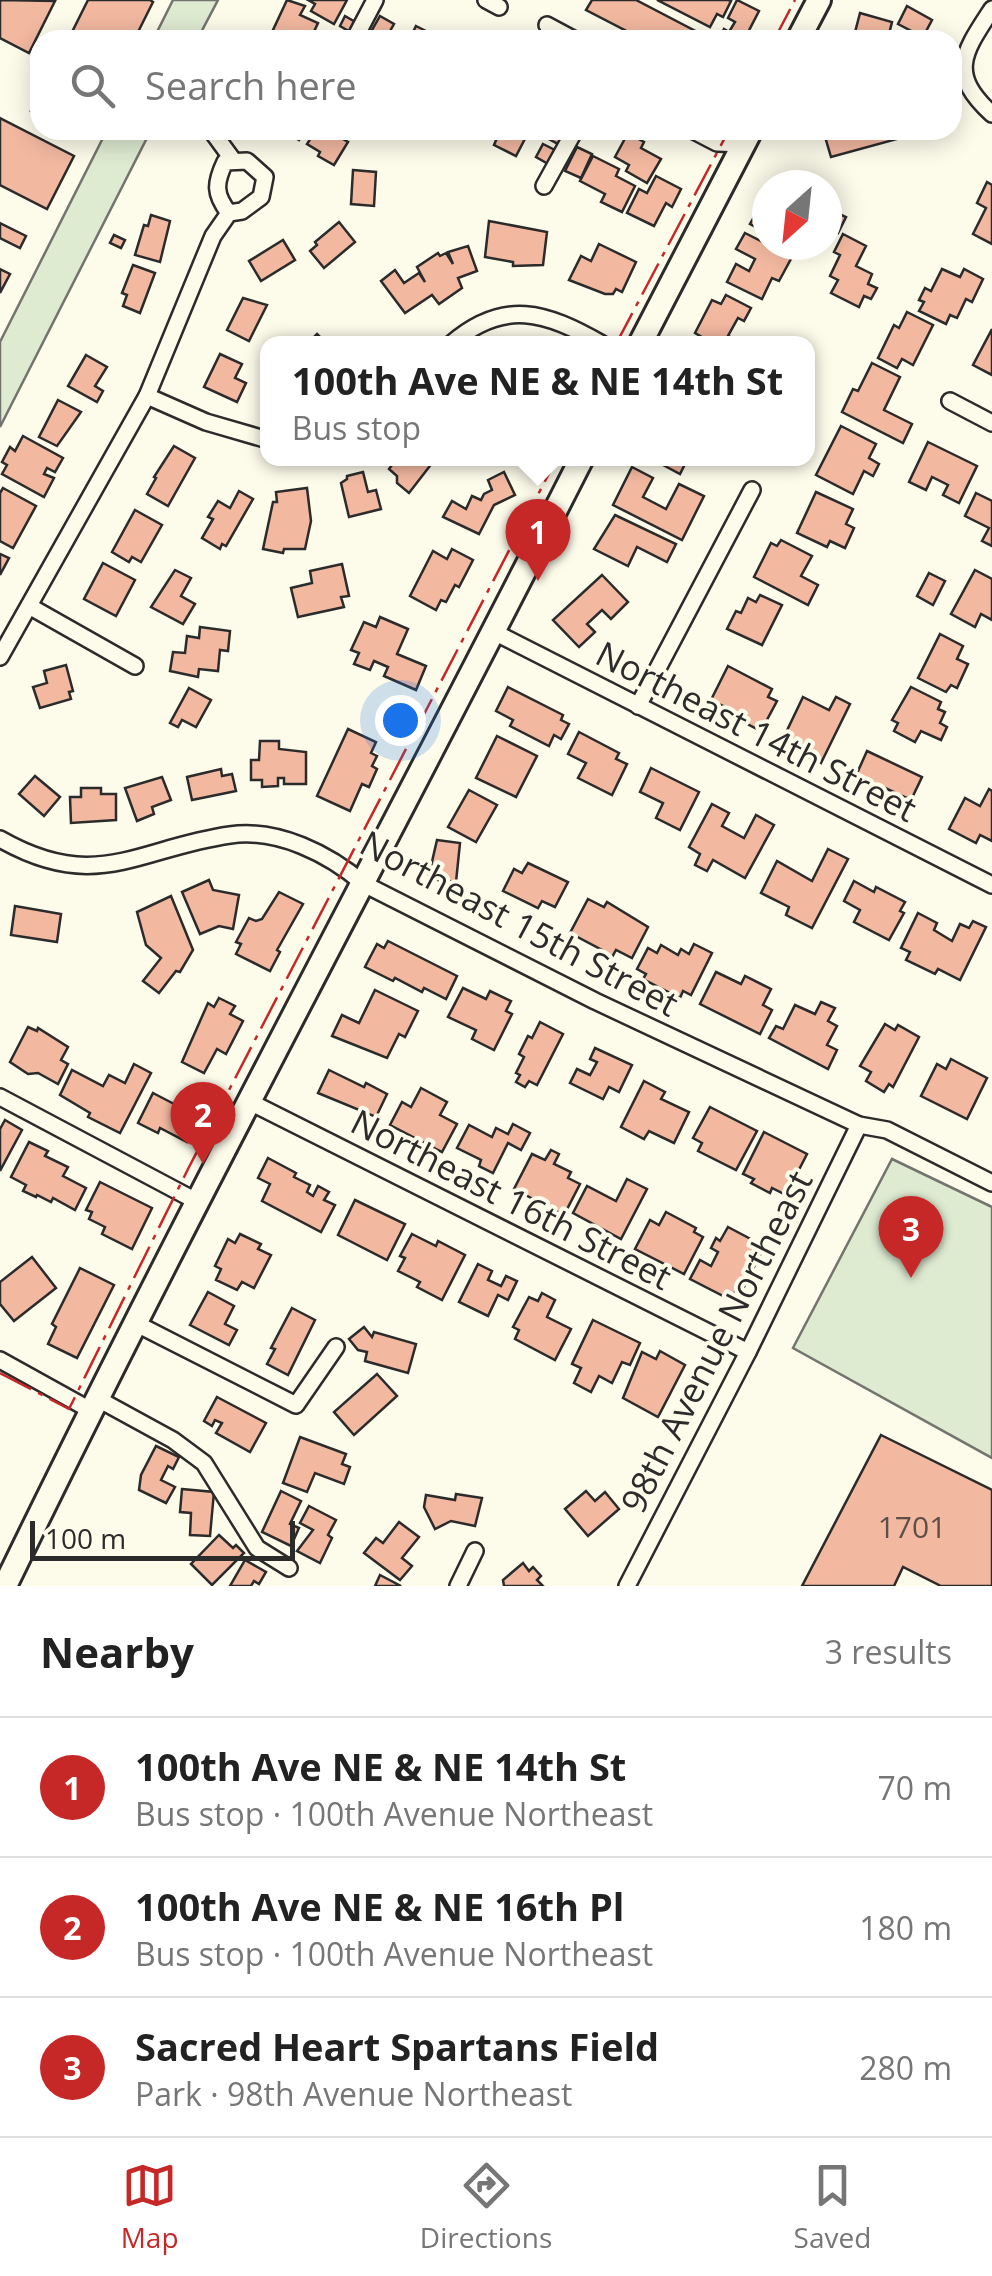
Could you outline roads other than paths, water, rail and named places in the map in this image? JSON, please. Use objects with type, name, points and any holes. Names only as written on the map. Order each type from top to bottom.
[{"type":"street","points":[[359,30],[375,0]]},
{"type":"street","points":[[803,30],[819,0]]},
{"type":"street","points":[[992,8],[966,50],[962,66],[975,98],[992,114]]},
{"type":"street","points":[[548,26],[556,30]]},
{"type":"street","points":[[218,140],[233,160]]},
{"type":"street","points":[[544,186],[569,140]]},
{"type":"street","points":[[644,336],[741,140]]},
{"type":"street","points":[[0,657],[148,396],[213,236],[229,213],[261,197],[265,176],[247,161],[225,162],[217,179],[216,191],[229,213]]},
{"type":"street","points":[[460,336],[495,316],[516,312],[542,316],[588,336]]},
{"type":"street","points":[[148,396],[206,422],[260,438]]},
{"type":"street","points":[[950,401],[992,423]]},
{"type":"street","points":[[8,1585],[196,1201],[578,466]]},
{"type":"street","points":[[638,706],[752,490]]},
{"type":"street","points":[[29,606],[134,666]]},
{"type":"street","name":"Northeast 14th Street","points":[[494,632],[992,885]]},
{"type":"street","name":"Northeast 15th Street","points":[[0,839],[67,865],[128,862],[232,834],[258,834],[315,851],[340,864],[364,884],[595,1001],[859,1125],[887,1130],[992,1183]]},
{"type":"street","points":[[0,1097],[196,1201]]},
{"type":"street","name":"Northeast 16th Street","points":[[248,1101],[748,1352]]},
{"type":"street","name":"98th Avenue Northeast","points":[[627,1586],[859,1125]]},
{"type":"street","points":[[135,1323],[296,1405],[336,1347]]},
{"type":"street","points":[[0,1360],[173,1440],[204,1463],[230,1499],[257,1548],[290,1568]]},
{"type":"street","points":[[458,1586],[475,1551]]},
{"type":"place","name":"100th Ave NE & NE 14th St","points":[[538,581]]},
{"type":"place","name":"100th Ave NE & NE 16th Pl","points":[[203,1164]]},
{"type":"place","name":"Sacred Heart Spartans Field","points":[[911,1278]]}]
